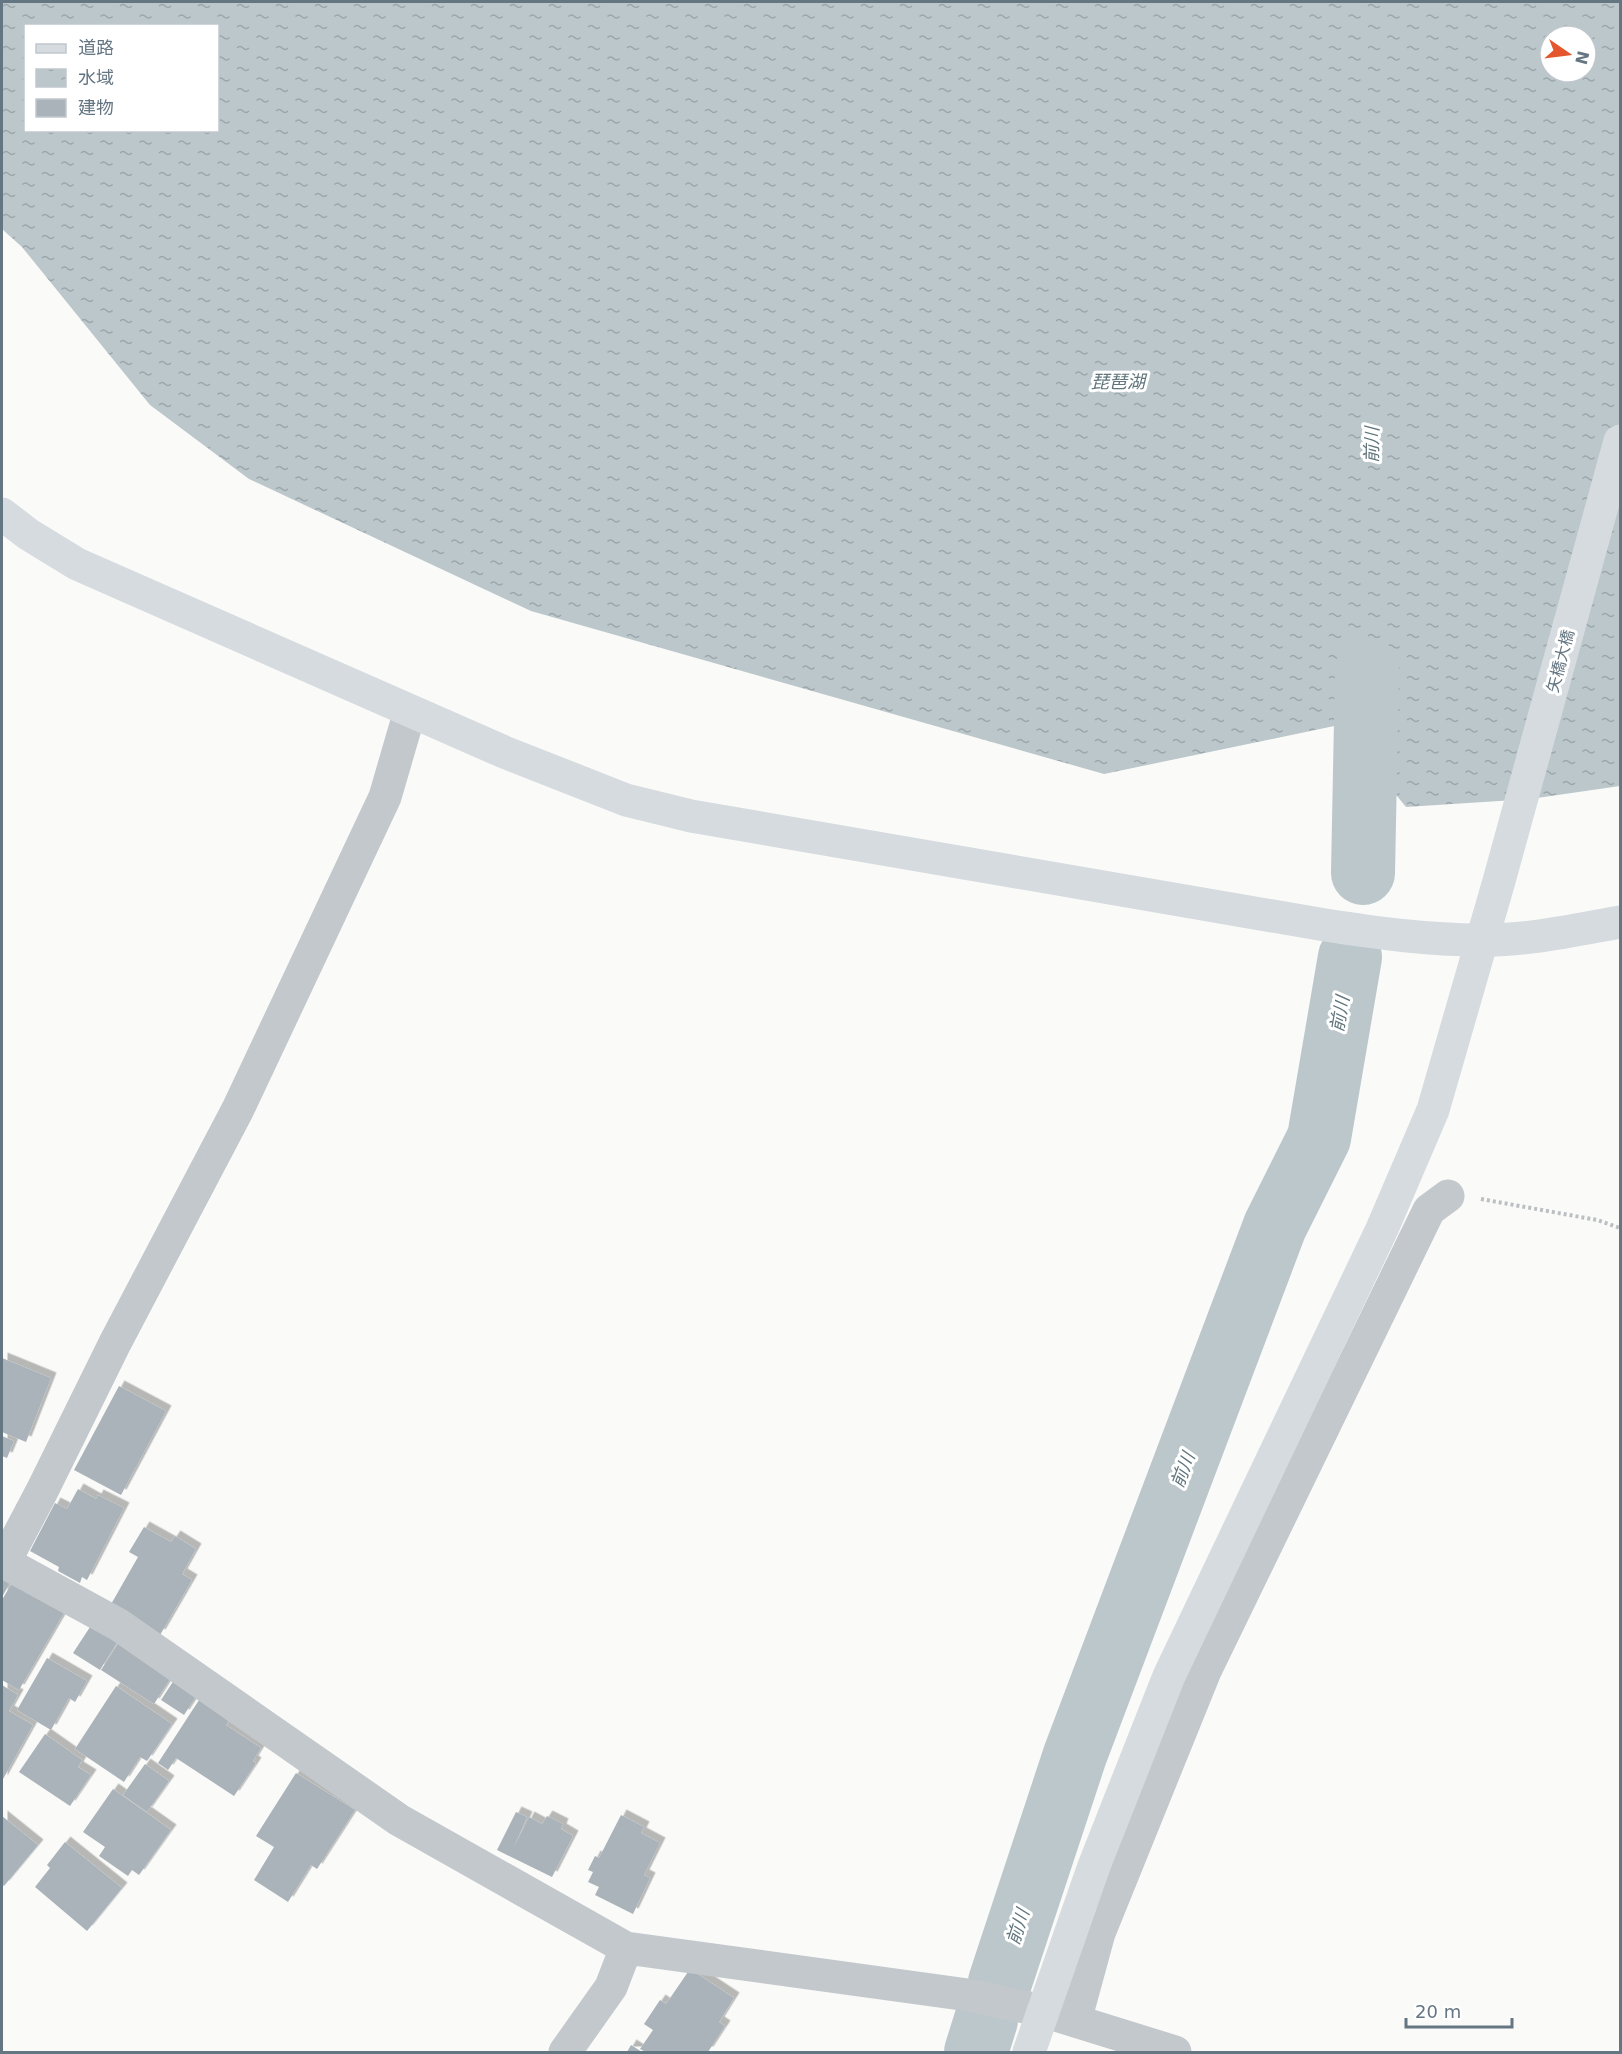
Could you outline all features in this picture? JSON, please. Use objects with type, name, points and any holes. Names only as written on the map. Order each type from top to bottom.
[{"type":"street","name":"矢橋大橋","points":[[1029,2052],[1030,2008],[1094,1866],[1169,1676],[1382,1229],[1433,1110],[1499,881],[1620,441]]},
{"type":"street","points":[[2,514],[28,534],[77,564],[504,752],[626,800],[691,816],[1325,925],[1397,935],[1482,940],[1527,937],[1620,922]]},
{"type":"street","points":[[410,711],[385,797],[238,1109],[115,1342],[42,1491],[3,1562],[119,1625],[399,1820],[626,1948],[968,1995],[1030,2008],[1175,2052]]},
{"type":"street","points":[[1075,2021],[1099,1934],[1206,1671],[1429,1210],[1448,1196]]},
{"type":"street","points":[[565,2052],[611,1987],[626,1948]]},
{"type":"path","points":[[1448,1196],[1460,1195],[1597,1220],[1620,1228]]},
{"type":"water","name":"琵琶湖","points":[[2,2],[1620,2],[1620,786],[1530,799],[1406,807],[1339,725],[1104,774],[531,611],[249,479],[150,405],[22,247],[2,229]]},
{"type":"building","points":[[2,1358],[51,1378],[26,1442],[2,1432]]},
{"type":"building","points":[[119,1386],[166,1411],[121,1495],[74,1470]]},
{"type":"building","points":[[2,1436],[14,1441],[7,1458],[2,1456]]},
{"type":"building","points":[[78,1489],[96,1499],[98,1495],[124,1508],[87,1580],[82,1577],[80,1583],[58,1571],[59,1567],[30,1551],[55,1503],[67,1509]]},
{"type":"building","points":[[144,1527],[171,1542],[175,1536],[196,1549],[182,1574],[192,1580],[160,1635],[110,1606],[138,1557],[129,1552]]},
{"type":"building","points":[[2,1578],[10,1583],[2,1597]]},
{"type":"building","points":[[13,1581],[65,1611],[19,1690],[2,1680],[2,1600]]},
{"type":"building","points":[[92,1624],[118,1641],[100,1670],[73,1653]]},
{"type":"building","points":[[119,1642],[172,1676],[154,1704],[101,1670]]},
{"type":"building","points":[[47,1658],[87,1681],[75,1702],[69,1698],[51,1730],[17,1710]]},
{"type":"building","points":[[176,1677],[199,1692],[184,1715],[161,1700]]},
{"type":"building","points":[[2,1685],[18,1695],[9,1711],[33,1725],[2,1781]]},
{"type":"building","points":[[116,1686],[172,1724],[147,1761],[140,1757],[124,1782],[75,1749]]},
{"type":"building","points":[[201,1697],[232,1717],[226,1725],[261,1748],[253,1761],[256,1763],[234,1796],[176,1758],[168,1770],[158,1763]]},
{"type":"building","points":[[45,1734],[82,1760],[78,1767],[91,1775],[70,1806],[19,1772]]},
{"type":"building","points":[[145,1764],[169,1781],[147,1812],[123,1795]]},
{"type":"building","points":[[296,1773],[355,1810],[317,1869],[311,1865],[288,1902],[254,1880],[274,1847],[256,1836]]},
{"type":"building","points":[[113,1789],[171,1830],[139,1875],[132,1870],[128,1876],[99,1856],[105,1847],[83,1832]]},
{"type":"building","points":[[516,1812],[527,1817],[513,1849],[529,1817],[542,1824],[547,1816],[563,1824],[561,1829],[573,1836],[552,1877],[497,1850]]},
{"type":"building","points":[[621,1815],[644,1827],[641,1833],[660,1843],[644,1875],[650,1878],[633,1914],[595,1895],[599,1887],[588,1882],[593,1872],[588,1870],[595,1856],[599,1858]]},
{"type":"building","points":[[2,1816],[38,1845],[4,1886],[2,1884]]},
{"type":"building","points":[[65,1842],[122,1888],[87,1931],[35,1887],[50,1868],[47,1865]]},
{"type":"building","points":[[690,1969],[734,1998],[719,2022],[725,2026],[708,2052],[646,2052],[640,2049],[653,2030],[644,2024],[660,2000],[666,2004]]},
{"type":"building","points":[[631,2045],[642,2052],[627,2052]]},
{"type":"waterway","name":"前川","points":[[1363,873],[1367,669]]},
{"type":"waterway","name":"前川","points":[[1000,1982],[1075,1755],[1275,1226],[1319,1138],[1350,957]]},
{"type":"waterway","name":"前川","points":[[976,2052],[986,2020]]}]
